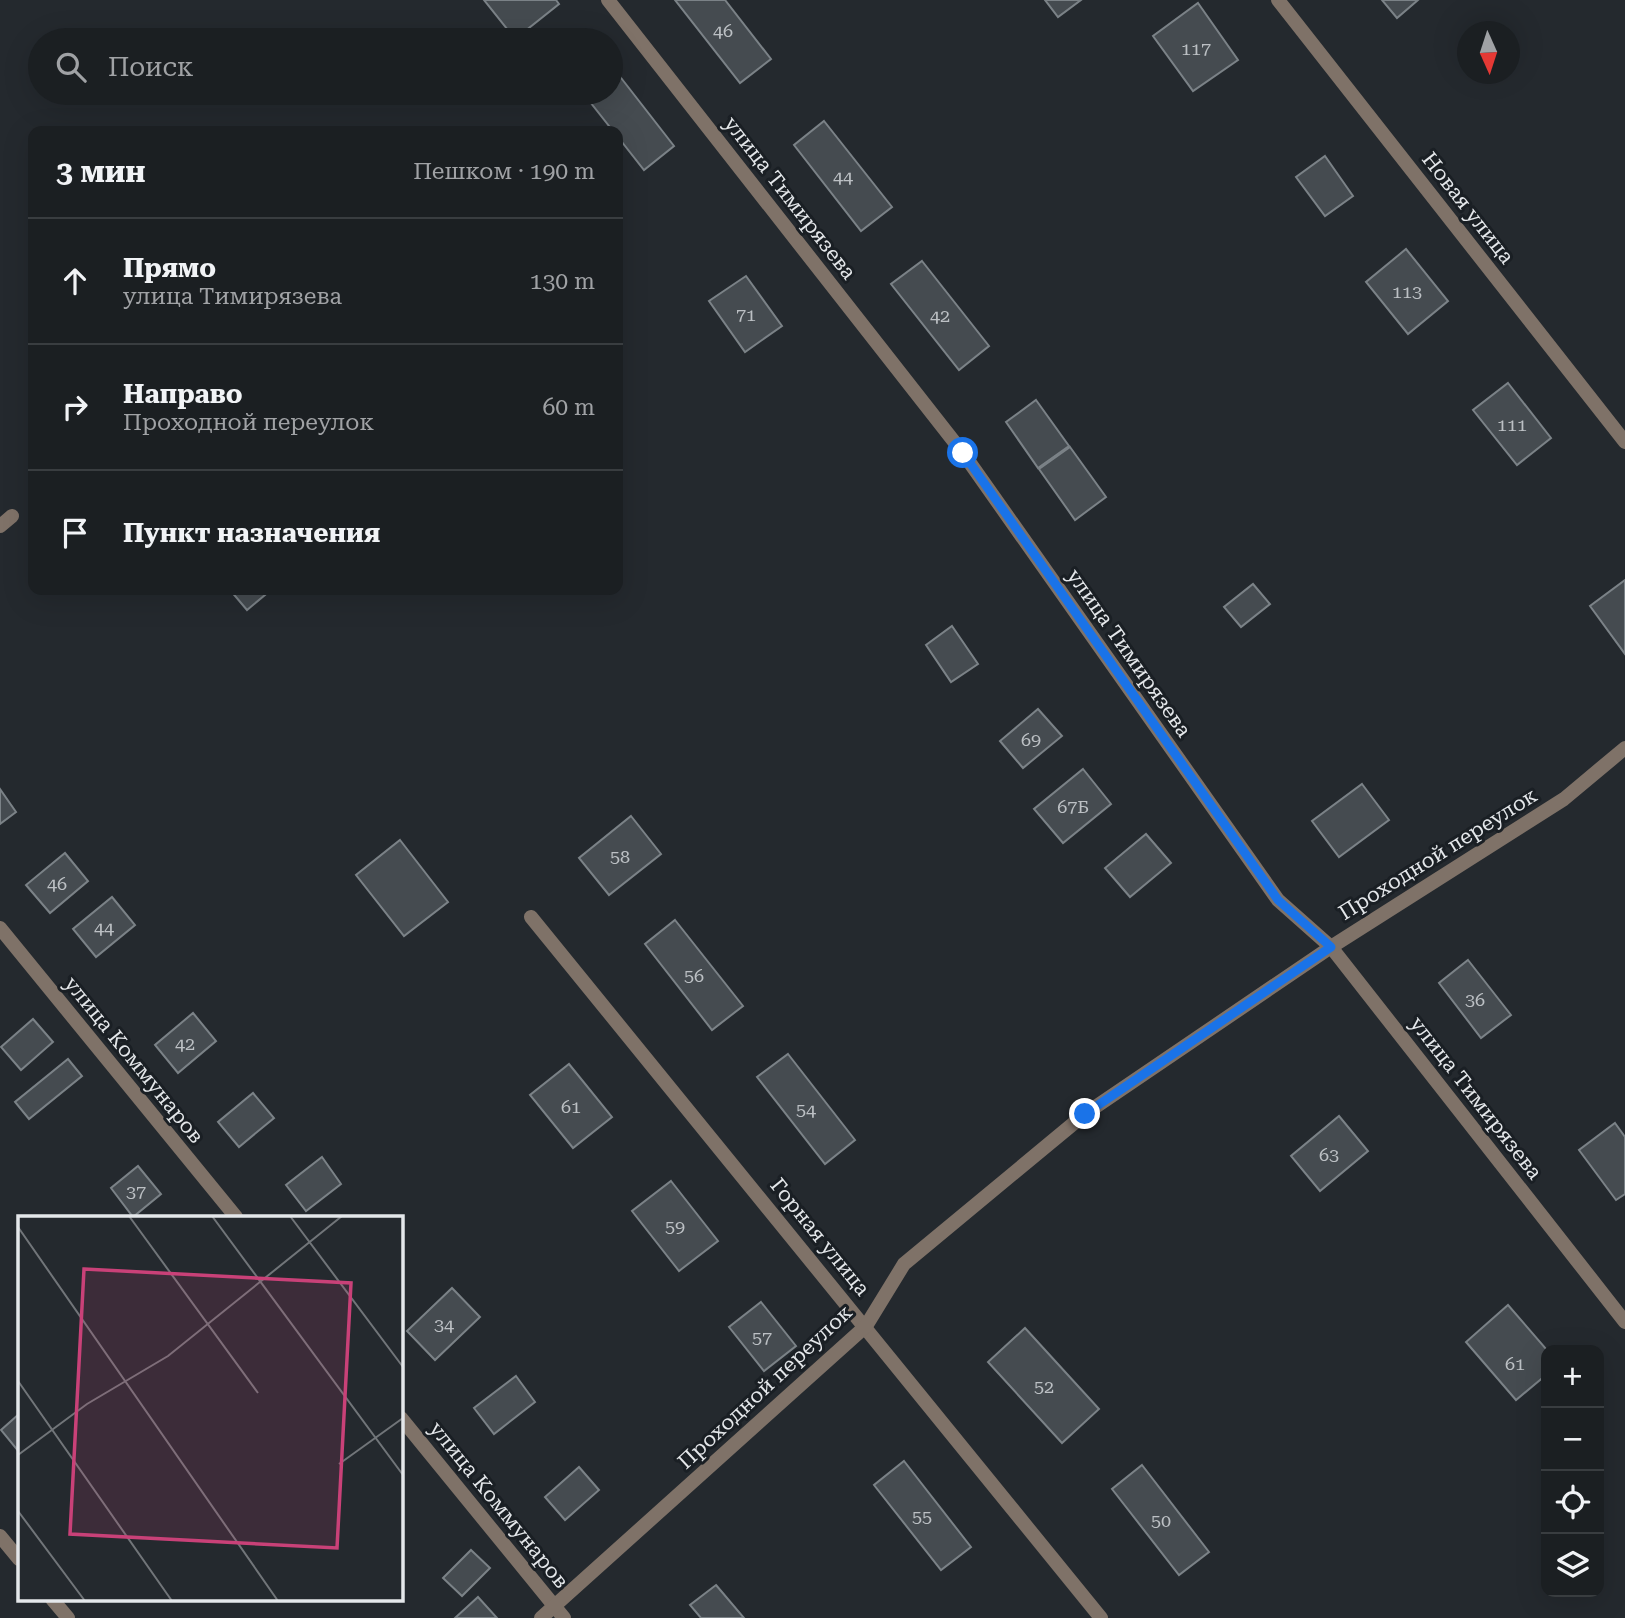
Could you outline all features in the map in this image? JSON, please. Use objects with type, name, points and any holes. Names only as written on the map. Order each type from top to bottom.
[{"type":"street","name":"улица Тимирязева","points":[[608,0],[963,453],[1278,900],[1331,947],[1625,1322]]},
{"type":"street","name":"Новая улица","points":[[1278,0],[1625,442]]},
{"type":"street","points":[[0,526],[12,516]]},
{"type":"street","name":"Проходной переулок","points":[[541,1618],[559,1612],[866,1326],[904,1264],[1085,1114],[1331,947],[1564,799],[1625,748]]},
{"type":"street","name":"Горная улица","points":[[531,917],[1101,1618]]},
{"type":"street","name":"улица Коммунаров","points":[[0,928],[235,1216]]},
{"type":"street","name":"улица Коммунаров","points":[[402,1419],[559,1612]]},
{"type":"street","points":[[0,1536],[18,1558]]},
{"type":"street","points":[[53,1600],[68,1618]]},
{"type":"building","points":[[484,0],[556,0],[559,4],[529,28],[506,28]]},
{"type":"building","points":[[675,0],[725,0],[771,59],[740,83]]},
{"type":"building","points":[[1045,0],[1081,0],[1058,17]]},
{"type":"building","points":[[1382,0],[1418,0],[1397,18]]},
{"type":"building","points":[[1198,3],[1238,60],[1193,91],[1153,36]]},
{"type":"building","points":[[623,80],[674,146],[644,170],[623,143],[623,126],[609,126],[592,105],[623,105]]},
{"type":"building","points":[[824,121],[892,207],[861,231],[794,145]]},
{"type":"building","points":[[1325,156],[1353,196],[1325,216],[1296,177]]},
{"type":"building","points":[[1406,249],[1448,301],[1408,334],[1366,282]]},
{"type":"building","points":[[922,261],[989,346],[959,370],[891,284]]},
{"type":"building","points":[[746,276],[782,326],[745,352],[709,301]]},
{"type":"building","points":[[1508,383],[1551,438],[1517,465],[1473,410]]},
{"type":"building","points":[[1036,400],[1069,446],[1038,468],[1006,422]]},
{"type":"building","points":[[1070,447],[1106,497],[1075,520],[1039,469]]},
{"type":"building","points":[[1625,580],[1625,654],[1590,606]]},
{"type":"building","points":[[1253,584],[1270,604],[1241,627],[1224,607]]},
{"type":"building","points":[[234,595],[265,595],[247,610]]},
{"type":"building","points":[[952,626],[978,664],[951,682],[926,645]]},
{"type":"building","points":[[1038,709],[1062,736],[1023,768],[1000,741]]},
{"type":"building","points":[[1083,769],[1111,804],[1063,843],[1034,809]]},
{"type":"building","points":[[1362,784],[1389,820],[1339,857],[1312,821]]},
{"type":"building","points":[[0,789],[16,812],[0,824]]},
{"type":"building","points":[[631,816],[661,854],[609,895],[579,858]]},
{"type":"building","points":[[1146,834],[1171,863],[1130,897],[1105,868]]},
{"type":"building","points":[[400,840],[448,902],[404,936],[356,875]]},
{"type":"building","points":[[65,853],[88,881],[50,913],[26,885]]},
{"type":"building","points":[[112,897],[135,925],[96,957],[73,929]]},
{"type":"building","points":[[675,920],[743,1006],[712,1030],[645,944]]},
{"type":"building","points":[[1468,960],[1511,1015],[1481,1038],[1439,983]]},
{"type":"building","points":[[193,1013],[216,1041],[178,1073],[155,1045]]},
{"type":"building","points":[[33,1019],[53,1042],[21,1070],[1,1047]]},
{"type":"building","points":[[788,1054],[855,1140],[825,1164],[757,1077]]},
{"type":"building","points":[[68,1059],[82,1076],[29,1119],[15,1102]]},
{"type":"building","points":[[569,1064],[612,1117],[573,1148],[530,1095]]},
{"type":"building","points":[[253,1093],[274,1118],[239,1147],[218,1122]]},
{"type":"building","points":[[1339,1116],[1368,1151],[1320,1191],[1291,1156]]},
{"type":"building","points":[[1615,1123],[1625,1137],[1625,1194],[1616,1200],[1579,1150]]},
{"type":"building","points":[[322,1157],[341,1184],[306,1211],[286,1185]]},
{"type":"building","points":[[138,1166],[161,1194],[132,1216],[111,1188]]},
{"type":"building","points":[[671,1181],[718,1241],[679,1271],[632,1211]]},
{"type":"building","points":[[452,1288],[480,1317],[435,1360],[407,1331]]},
{"type":"building","points":[[761,1302],[796,1346],[764,1371],[729,1327]]},
{"type":"building","points":[[1508,1305],[1543,1345],[1541,1379],[1516,1400],[1466,1342]]},
{"type":"building","points":[[1025,1328],[1099,1409],[1062,1443],[988,1362]]},
{"type":"building","points":[[516,1376],[535,1402],[494,1434],[474,1408]]},
{"type":"building","points":[[18,1415],[18,1451],[1,1430]]},
{"type":"building","points":[[904,1461],[971,1547],[941,1570],[874,1485]]},
{"type":"building","points":[[1142,1465],[1209,1552],[1179,1575],[1112,1489]]},
{"type":"building","points":[[579,1467],[599,1490],[565,1520],[545,1497]]},
{"type":"building","points":[[471,1550],[490,1568],[462,1596],[443,1578]]},
{"type":"building","points":[[716,1585],[744,1618],[701,1618],[690,1605]]},
{"type":"building","points":[[478,1597],[497,1618],[455,1618]]},
{"type":"route","points":[[963,453],[1278,900],[1331,947],[1085,1114]]}]
